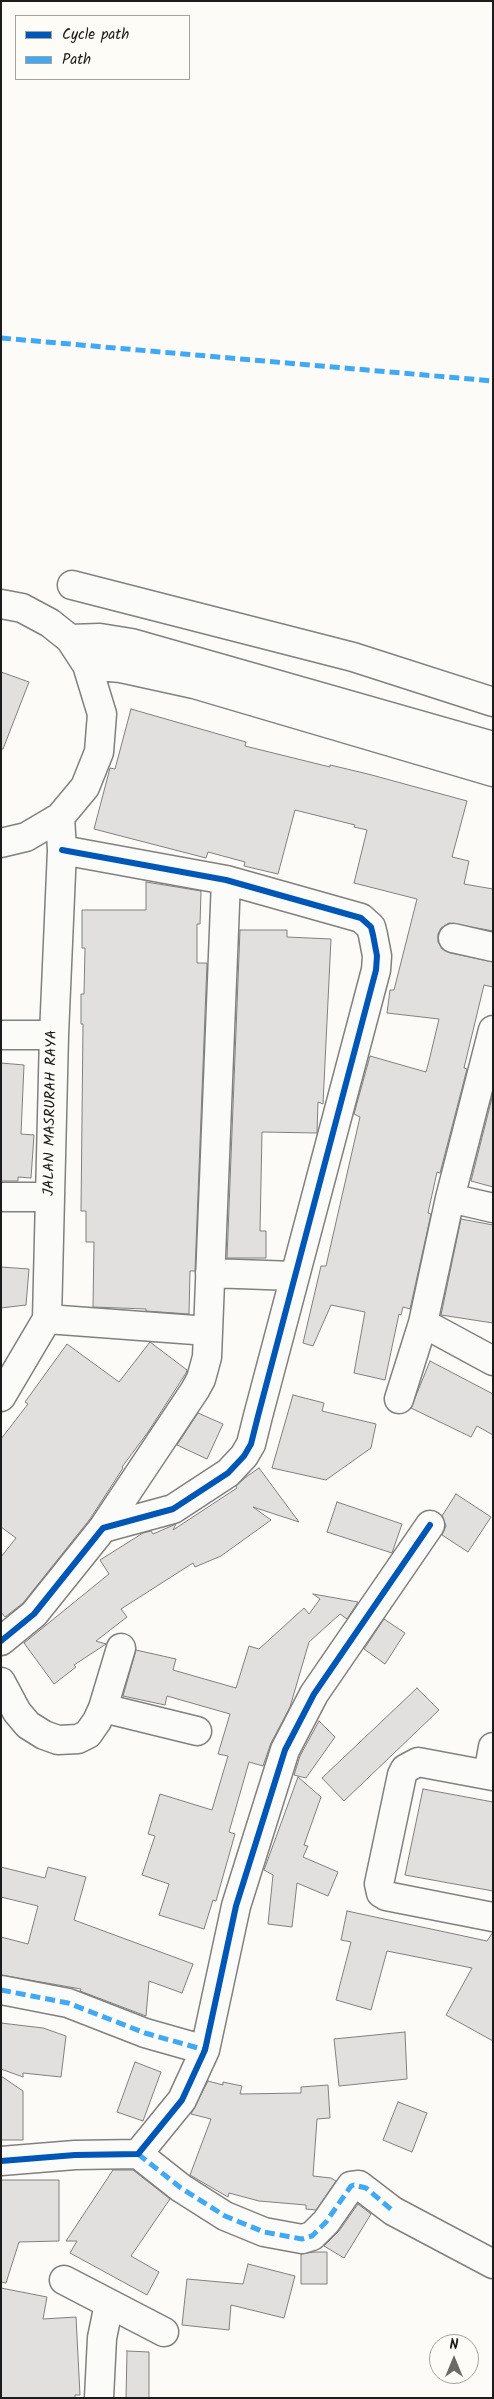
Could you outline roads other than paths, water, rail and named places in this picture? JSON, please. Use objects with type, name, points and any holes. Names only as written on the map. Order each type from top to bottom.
[{"type":"street","points":[[72,585],[352,657],[493,702]]},
{"type":"street","points":[[1,604],[22,608],[50,623],[70,639],[87,665],[102,714],[99,752],[85,787],[60,817],[26,837],[1,843]]},
{"type":"street","points":[[70,639],[100,638],[131,643],[493,746]]},
{"type":"street","points":[[87,665],[121,668],[194,684],[493,772]]},
{"type":"street","name":"JALAN MASRURAH RAYA","points":[[1,1397],[47,1319],[54,1035],[62,850],[60,817]]},
{"type":"street","points":[[62,850],[226,880],[361,918],[370,927],[376,944],[376,970],[251,1444],[244,1456],[228,1473],[173,1508],[103,1528]]},
{"type":"street","points":[[1,1641],[34,1614],[103,1528],[201,1379],[207,1357],[226,880]]},
{"type":"street","points":[[453,938],[493,947]]},
{"type":"street","points":[[399,1399],[423,1323],[450,1198],[488,1066],[493,1030]]},
{"type":"street","points":[[1,1035],[54,1035]]},
{"type":"street","points":[[1,1198],[50,1197]]},
{"type":"street","points":[[450,1198],[493,1208]]},
{"type":"street","points":[[210,1273],[294,1276]]},
{"type":"street","points":[[47,1319],[208,1330]]},
{"type":"street","points":[[423,1323],[491,1358]]},
{"type":"street","points":[[138,2154],[182,2100],[205,2050],[236,1906],[285,1750],[314,1694],[430,1525]]},
{"type":"street","points":[[1,1682],[17,1712],[28,1725],[44,1735],[58,1740],[70,1741],[88,1734],[103,1708],[121,1648]]},
{"type":"street","points":[[103,1708],[197,1731]]},
{"type":"street","points":[[493,1747],[490,1776],[418,1762],[405,1769],[402,1775],[379,1887],[386,1896],[493,1917]]},
{"type":"street","points":[[1,1990],[68,2003],[145,2033],[205,2050]]},
{"type":"street","points":[[1,2161],[75,2155],[138,2154],[181,2188],[225,2216],[271,2233],[302,2239],[312,2236],[326,2222],[351,2186],[354,2185],[366,2188],[393,2211],[493,2264]]},
{"type":"street","points":[[64,2280],[164,2332]]},
{"type":"street","points":[[99,2398],[102,2338],[109,2304]]}]
